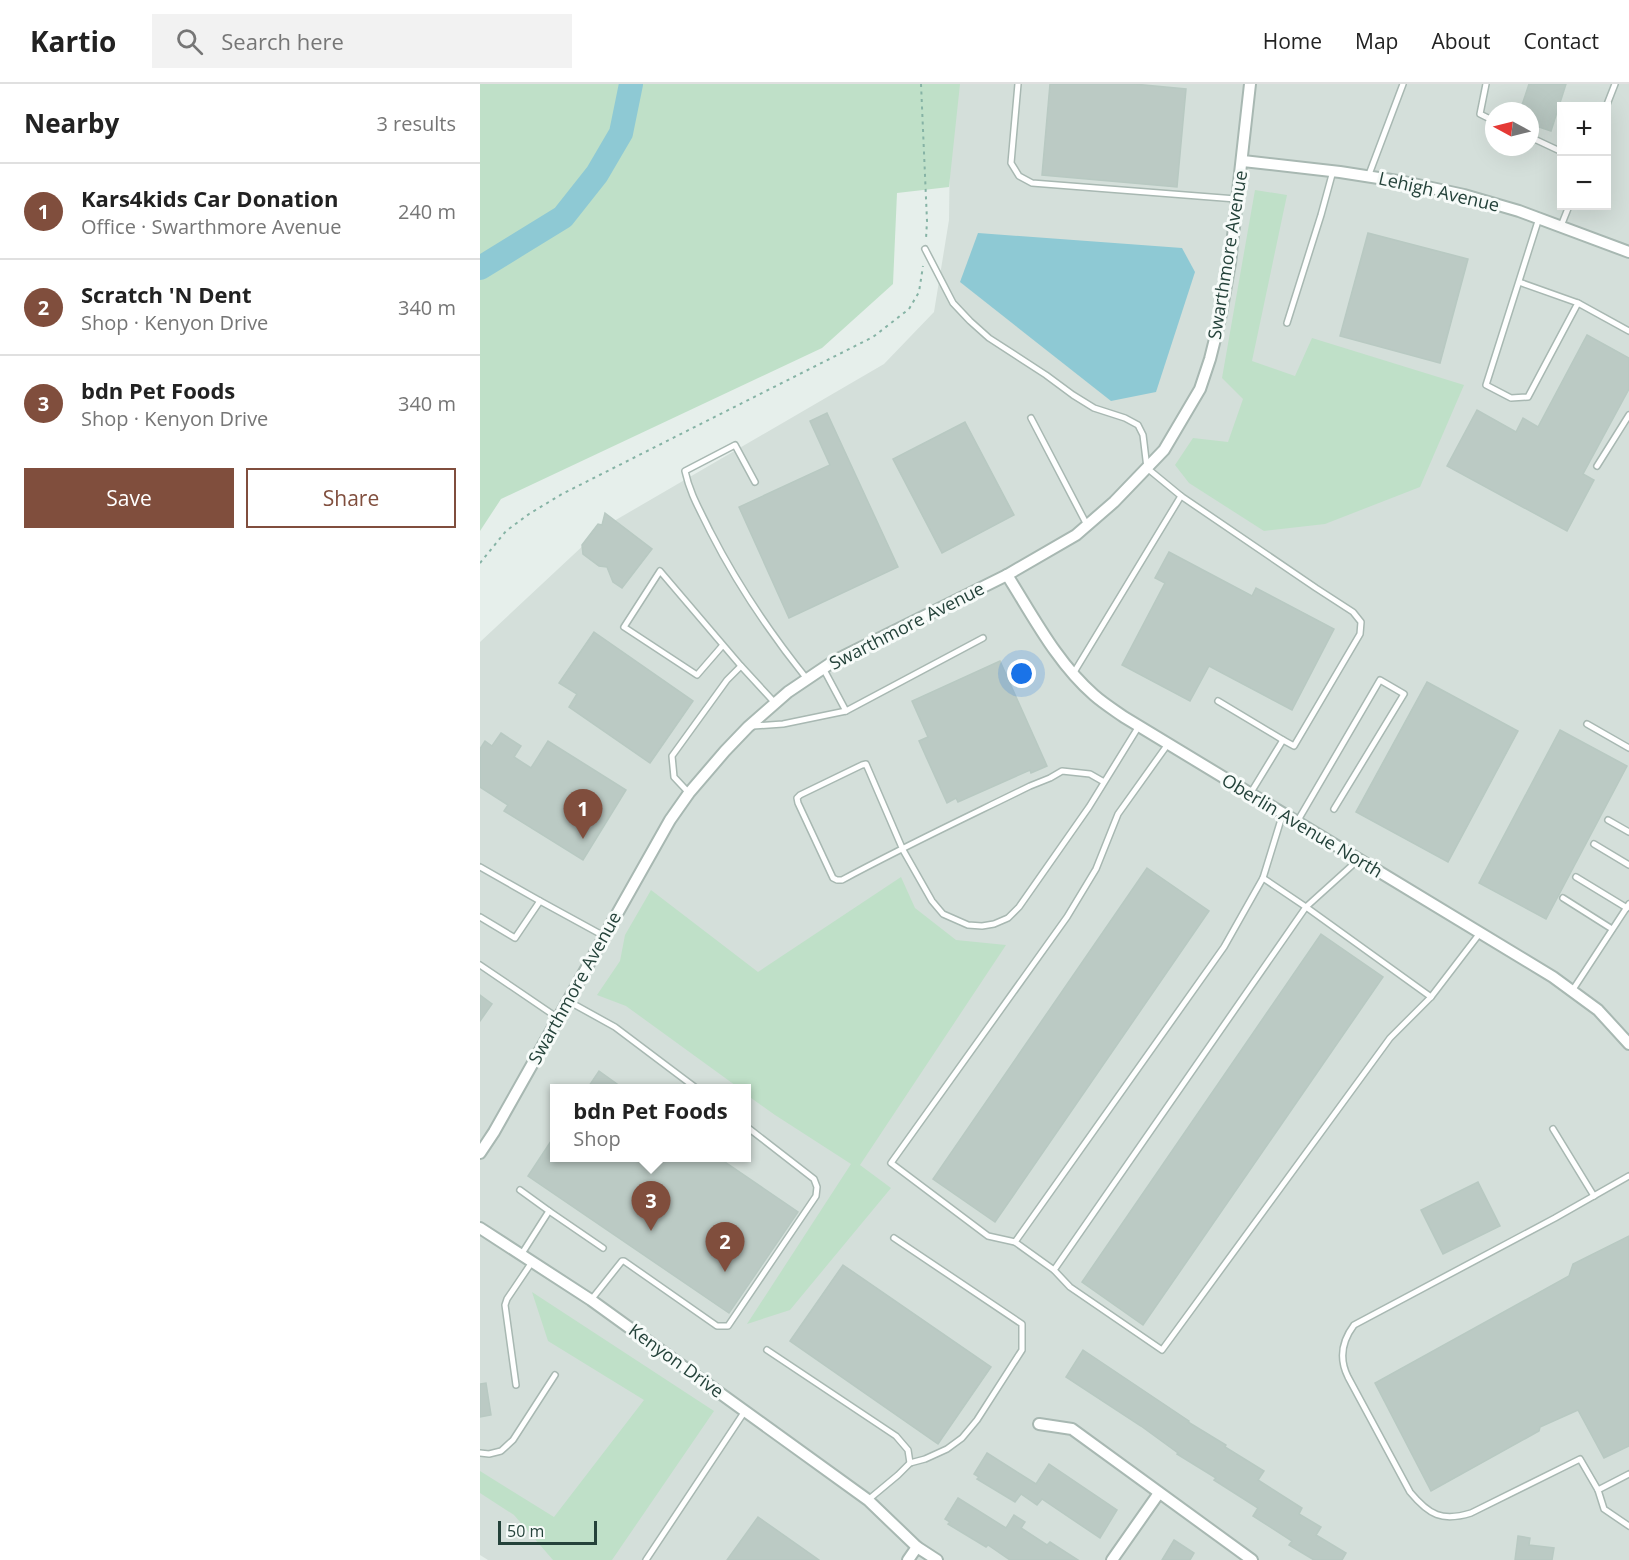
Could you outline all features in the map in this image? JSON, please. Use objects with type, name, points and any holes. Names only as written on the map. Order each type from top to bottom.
[{"type":"street","name":"Swarthmore Avenue","points":[[480,1153],[670,820],[689,793],[748,727],[788,692],[834,661],[1007,575],[1076,535],[1114,502],[1164,450],[1200,389],[1220,319],[1230,263],[1250,84]]},
{"type":"street","name":"Lehigh Avenue","points":[[1243,161],[1333,171],[1404,182],[1464,195],[1519,211],[1629,252]]},
{"type":"street","name":"Oberlin Avenue North","points":[[1007,575],[1055,651],[1093,694],[1124,717],[1553,977],[1598,1010],[1629,1044]]},
{"type":"street","name":"Kenyon Drive","points":[[480,1228],[591,1300],[868,1500],[917,1547],[937,1560]]},
{"type":"street","points":[[1039,1424],[1072,1429],[1252,1560]]},
{"type":"street","points":[[1112,1560],[1159,1493]]},
{"type":"street","points":[[908,1560],[917,1547]]},
{"type":"lane","points":[[1018,84],[1011,163],[1019,176],[1032,183],[1238,199]]},
{"type":"lane","points":[[1368,177],[1403,84]]},
{"type":"lane","points":[[1485,116],[1480,114],[1486,84]]},
{"type":"lane","points":[[1608,102],[1615,84]]},
{"type":"lane","points":[[1539,141],[1557,150]]},
{"type":"lane","points":[[1287,323],[1333,171]]},
{"type":"lane","points":[[1561,226],[1567,210]]},
{"type":"lane","points":[[1539,218],[1486,385],[1511,398],[1528,397],[1578,303]]},
{"type":"lane","points":[[925,249],[953,303],[989,338],[1094,408],[1125,418],[1137,425],[1143,435],[1147,468],[1181,496],[1353,612],[1361,622],[1360,634],[1294,746],[1218,701]]},
{"type":"lane","points":[[1519,282],[1578,303],[1629,331]]},
{"type":"lane","points":[[1597,466],[1629,415]]},
{"type":"lane","points":[[1031,418],[1088,525]]},
{"type":"lane","points":[[755,482],[735,444],[685,471],[689,490],[718,547],[761,616],[807,679]]},
{"type":"lane","points":[[1073,674],[1181,496]]},
{"type":"lane","points":[[723,645],[697,675],[624,627],[660,571],[775,703]]},
{"type":"lane","points":[[748,727],[846,711],[983,639]]},
{"type":"lane","points":[[689,793],[674,777],[672,756],[727,680],[741,666]]},
{"type":"lane","points":[[823,668],[846,711]]},
{"type":"lane","points":[[1297,822],[1380,680],[1404,694],[1334,809]]},
{"type":"lane","points":[[1587,724],[1629,748]]},
{"type":"lane","points":[[1104,782],[1090,774],[1062,771],[903,849],[842,880],[833,878],[797,798],[831,779],[866,765],[903,849],[932,901],[943,914],[968,925],[994,924],[1008,918],[1018,907],[1089,807],[1139,726]]},
{"type":"lane","points":[[1250,794],[1283,740]]},
{"type":"lane","points":[[1168,744],[1118,814],[1096,869],[1066,917],[891,1164],[988,1236],[1015,1242],[1054,1270],[1070,1287],[1162,1350],[1390,1038],[1431,997],[1481,933]]},
{"type":"lane","points":[[1015,1242],[1224,947],[1263,879],[1283,813]]},
{"type":"lane","points":[[1608,820],[1629,832]]},
{"type":"lane","points":[[1594,844],[1629,865]]},
{"type":"lane","points":[[1054,1270],[1306,907],[1358,860]]},
{"type":"lane","points":[[480,867],[604,936]]},
{"type":"lane","points":[[1572,991],[1628,906],[1576,877]]},
{"type":"lane","points":[[1263,879],[1306,907],[1431,997]]},
{"type":"lane","points":[[1563,898],[1612,929]]},
{"type":"lane","points":[[480,917],[515,938],[540,902]]},
{"type":"lane","points":[[480,965],[558,1018]]},
{"type":"lane","points":[[568,1000],[615,1027],[689,1084]]},
{"type":"lane","points":[[1553,1129],[1594,1196]]},
{"type":"lane","points":[[591,1300],[624,1261],[717,1326],[728,1326],[816,1196],[817,1187],[814,1179],[751,1130]]},
{"type":"lane","points":[[1629,1176],[1354,1325],[1347,1335],[1342,1365],[1410,1492],[1428,1510],[1441,1516],[1454,1518],[1471,1513],[1580,1459],[1598,1490],[1604,1509],[1629,1526]]},
{"type":"lane","points":[[520,1190],[603,1248]]},
{"type":"lane","points":[[521,1255],[549,1211]]},
{"type":"lane","points":[[868,1500],[910,1463],[947,1449],[962,1438],[978,1420],[1022,1350],[1022,1324],[894,1238]]},
{"type":"lane","points":[[516,1385],[505,1305],[532,1262]]},
{"type":"lane","points":[[767,1350],[896,1436],[908,1450],[910,1463]]},
{"type":"lane","points":[[480,1453],[489,1454],[501,1451],[513,1440],[555,1375]]},
{"type":"lane","points":[[646,1560],[745,1411]]},
{"type":"lane","points":[[1598,1490],[1629,1474]]},
{"type":"path","points":[[480,563],[506,531],[562,494],[873,337],[909,309],[919,292],[927,221],[921,84]]},
{"type":"shaded area","points":[[958,84],[1629,84],[1629,1560],[488,1560],[480,1555],[480,642],[602,528],[884,364],[934,312],[949,220],[950,144]]},
{"type":"green space","points":[[480,84],[960,84],[949,187],[897,193],[893,284],[822,348],[501,499],[480,531]]},
{"type":"green space","points":[[1255,190],[1287,195],[1252,361],[1295,376],[1312,338],[1464,385],[1420,487],[1325,524],[1264,531],[1189,483],[1175,465],[1193,438],[1228,442],[1243,399],[1222,378]]},
{"type":"green space","points":[[901,877],[915,908],[956,940],[1006,945],[860,1165],[891,1188],[790,1310],[747,1324],[851,1164],[751,1098],[751,1084],[733,1084],[626,1006],[597,995],[620,961],[625,935],[651,890],[758,972]]},
{"type":"green space","points":[[532,1292],[714,1411],[612,1560],[553,1560],[514,1515],[480,1493],[480,1471],[554,1517],[644,1400],[548,1341]]},
{"type":"water","points":[[978,233],[1182,248],[1195,272],[1156,392],[1111,401],[960,282]]},
{"type":"building","points":[[1050,84],[1134,84],[1186,89],[1177,187],[1042,175]]},
{"type":"building","points":[[1529,84],[1566,84],[1560,102],[1557,102],[1557,112],[1551,131],[1539,127],[1539,102],[1523,102]]},
{"type":"building","points":[[1368,233],[1468,259],[1440,363],[1340,336]]},
{"type":"building","points":[[1587,335],[1629,358],[1629,389],[1583,474],[1594,480],[1567,531],[1447,466],[1477,410],[1516,432],[1523,418],[1538,427]]},
{"type":"building","points":[[827,413],[898,567],[789,618],[739,507],[830,465],[810,421]]},
{"type":"building","points":[[965,422],[1014,515],[942,553],[893,459]]},
{"type":"building","points":[[605,513],[652,549],[622,588],[613,582],[607,567],[599,566],[583,554],[582,545],[598,524],[602,525]]},
{"type":"building","points":[[1169,552],[1252,596],[1256,588],[1334,629],[1292,710],[1209,666],[1190,701],[1122,665],[1165,583],[1155,578]]},
{"type":"building","points":[[594,632],[693,701],[650,763],[569,707],[577,694],[559,683]]},
{"type":"building","points":[[1000,661],[1047,766],[1031,773],[1030,770],[958,802],[956,798],[947,803],[919,741],[928,737],[912,701]]},
{"type":"building","points":[[1427,682],[1518,731],[1448,862],[1356,812]]},
{"type":"building","points":[[1560,730],[1627,766],[1546,919],[1479,883]]},
{"type":"building","points":[[501,733],[521,746],[514,757],[531,768],[548,741],[626,790],[583,860],[504,811],[508,805],[480,787],[480,749],[485,741],[492,746]]},
{"type":"building","points":[[1147,868],[1209,911],[995,1222],[933,1179]]},
{"type":"building","points":[[1321,934],[1383,977],[1143,1325],[1082,1282]]},
{"type":"building","points":[[480,995],[492,1004],[480,1021]]},
{"type":"building","points":[[599,1071],[617,1084],[590,1084]]},
{"type":"building","points":[[550,1143],[550,1162],[725,1162],[798,1212],[729,1313],[528,1176]]},
{"type":"building","points":[[1478,1182],[1500,1226],[1443,1254],[1421,1210]]},
{"type":"building","points":[[1629,1236],[1629,1446],[1604,1458],[1578,1410],[1540,1427],[1539,1431],[1431,1491],[1375,1383],[1569,1276],[1573,1264]]},
{"type":"building","points":[[843,1265],[991,1367],[938,1444],[790,1341]]},
{"type":"building","points":[[1083,1350],[1264,1471],[1258,1480],[1302,1508],[1299,1514],[1321,1527],[1316,1535],[1346,1553],[1342,1560],[1314,1560],[1289,1545],[1292,1541],[1253,1516],[1258,1508],[1066,1377]]},
{"type":"building","points":[[486,1383],[491,1415],[480,1417],[480,1384]]},
{"type":"building","points":[[987,1453],[1036,1484],[1049,1464],[1117,1510],[1100,1538],[1042,1499],[1037,1505],[1021,1494],[1015,1502],[977,1479],[979,1477],[974,1474]]},
{"type":"building","points":[[958,1498],[1006,1528],[1014,1515],[1025,1522],[1021,1528],[1047,1545],[1050,1542],[1078,1560],[1010,1560],[988,1545],[986,1547],[948,1524],[950,1522],[945,1519]]},
{"type":"building","points":[[758,1517],[819,1560],[727,1560]]},
{"type":"building","points":[[1518,1536],[1530,1538],[1529,1545],[1554,1548],[1552,1560],[1515,1560]]},
{"type":"building","points":[[1174,1540],[1194,1553],[1190,1560],[1162,1560]]},
{"type":"waterway","points":[[480,268],[563,217],[597,174],[621,133],[631,84]]},
{"type":"place","name":"Kars4kids Car Donation","points":[[583,839]]},
{"type":"place","name":"bdn Pet Foods","points":[[651,1231]]},
{"type":"place","name":"Scratch 'N Dent","points":[[725,1272]]}]
